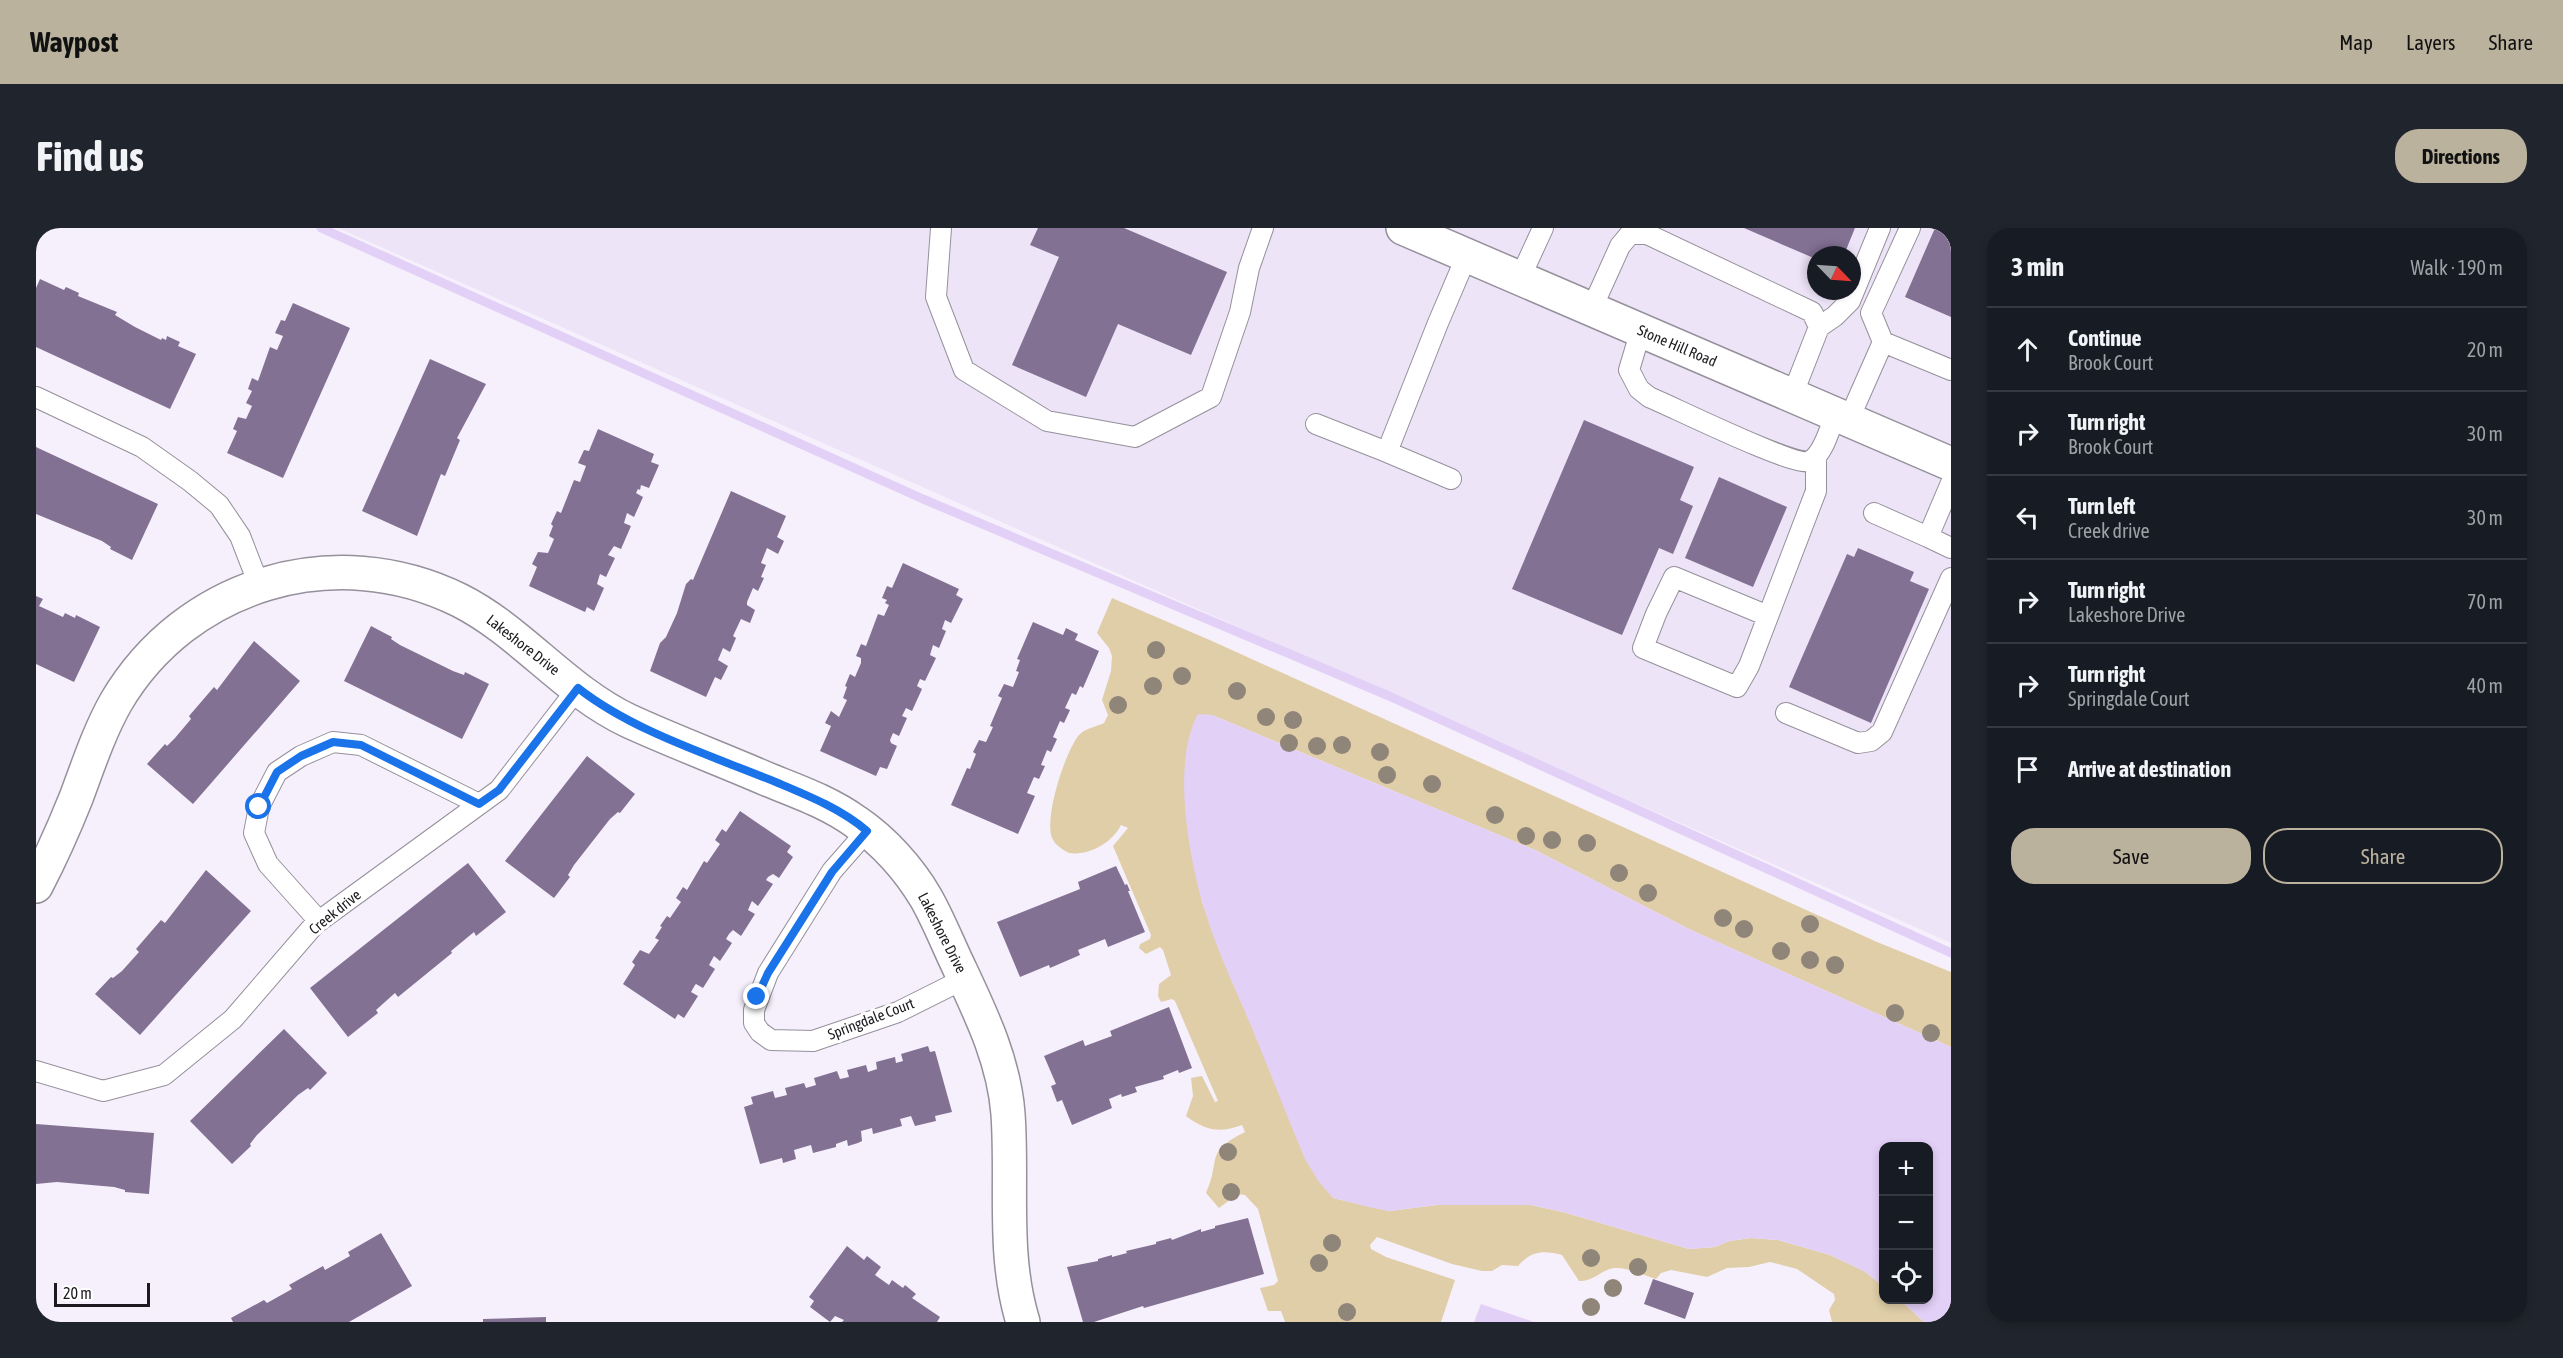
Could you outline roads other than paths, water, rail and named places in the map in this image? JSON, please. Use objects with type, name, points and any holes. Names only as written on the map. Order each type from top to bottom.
[{"type":"street","name":"Stone Hill Road","points":[[1403,228],[1951,464]]},
{"type":"street","name":"Lakeshore Drive","points":[[36,886],[52,855],[93,752],[115,704],[140,667],[170,636],[216,605],[259,585],[284,577],[345,573],[416,584],[460,601],[480,612],[578,688],[624,719],[804,794],[843,813],[892,853],[925,896],[993,1043],[1005,1088],[1008,1118],[1009,1236],[1015,1288],[1023,1322]]},
{"type":"lane","points":[[940,228],[936,297],[964,370],[1047,421],[1135,437],[1211,397],[1240,312],[1249,268],[1263,228]]},
{"type":"lane","points":[[1520,278],[1543,228]]},
{"type":"lane","points":[[1792,396],[1819,327],[1835,316],[1850,300],[1880,228]]},
{"type":"lane","points":[[1910,228],[1870,313],[1883,342],[1951,370]]},
{"type":"lane","points":[[1592,308],[1628,231],[1647,234],[1812,312],[1819,327]]},
{"type":"lane","points":[[1387,452],[1437,323],[1467,255]]},
{"type":"lane","points":[[1641,330],[1629,370],[1639,389],[1649,397],[1796,462],[1812,460]]},
{"type":"lane","points":[[1768,615],[1674,577],[1643,648],[1737,687],[1749,666],[1816,491],[1812,460],[1843,416],[1883,342]]},
{"type":"lane","points":[[36,397],[142,447],[219,505],[240,536],[259,585]]},
{"type":"lane","points":[[1316,424],[1451,479]]},
{"type":"lane","points":[[1928,537],[1951,483]]},
{"type":"lane","points":[[1874,513],[1951,548]]},
{"type":"lane","points":[[1786,713],[1858,743],[1871,741],[1882,732],[1951,578]]},
{"type":"lane","name":"Creek drive","points":[[36,1071],[103,1091],[164,1075],[233,1019],[319,921],[499,790],[578,688]]},
{"type":"lane","points":[[319,921],[268,864],[254,833],[259,807],[277,772],[301,756],[333,742],[361,745],[479,804]]},
{"type":"lane","name":"Springdale Court","points":[[867,831],[832,872],[768,973],[757,997],[754,1023],[760,1032],[771,1040],[813,1041],[898,1012],[964,979]]},
{"type":"waterway","points":[[321,228],[923,499],[1389,696],[1951,953]]}]
